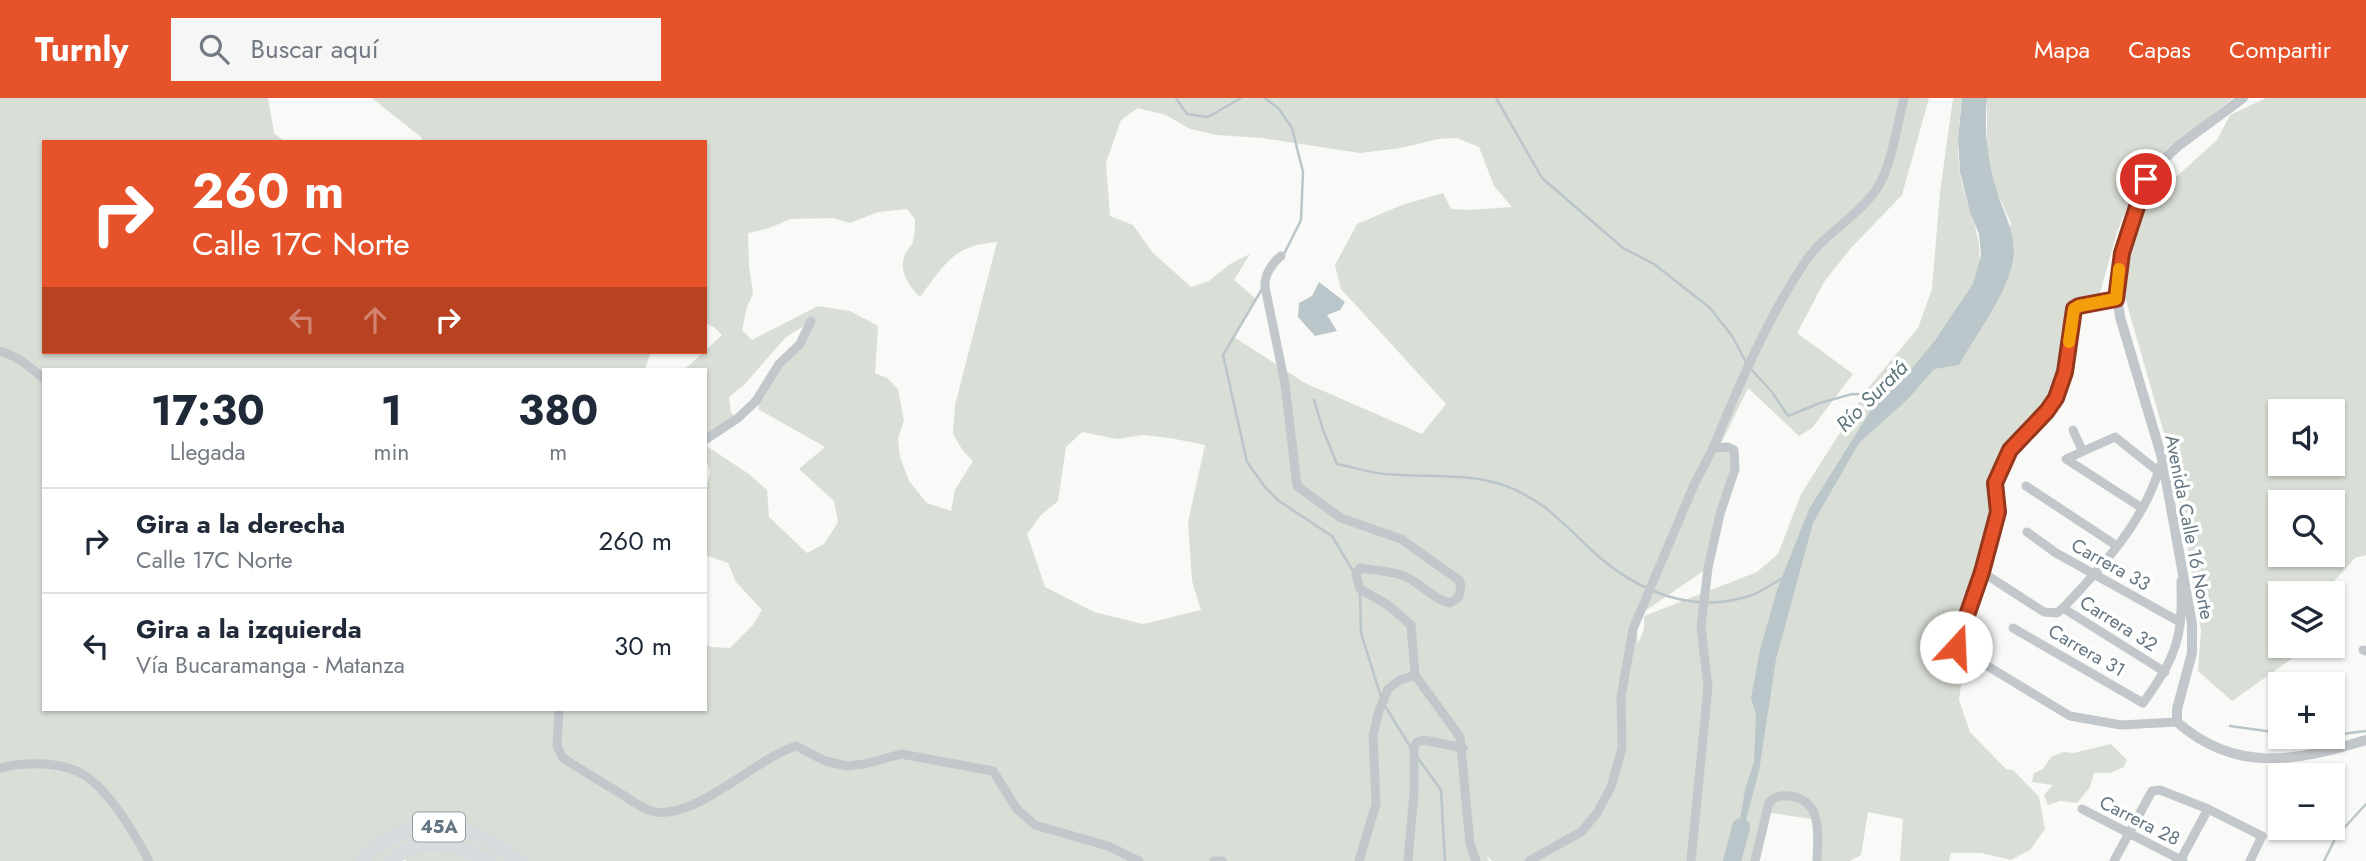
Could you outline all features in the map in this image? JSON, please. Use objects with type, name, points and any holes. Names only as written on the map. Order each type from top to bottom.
[{"type":"highway","name":"45A","points":[[361,861],[375,846],[398,833],[425,826],[465,831],[521,861]]},
{"type":"highway","name":"45A","points":[[390,861],[400,853],[435,844],[458,847],[489,861]]},
{"type":"street","points":[[1529,861],[1581,832],[1597,813],[1611,787],[1622,748],[1621,697],[1633,629],[1694,485],[1713,448],[1738,386],[1789,287],[1807,259],[1863,204],[1880,182],[1904,98]]},
{"type":"street","points":[[2243,98],[2178,146],[2157,164],[2146,179],[2122,253],[2116,299],[2074,309],[2065,372],[2056,398],[2010,450],[1995,483],[1998,512],[1982,572],[1956,647],[2070,716],[2121,724],[2177,722],[2194,737],[2243,757],[2284,758],[2324,753],[2366,740]]},
{"type":"street","points":[[1281,256],[1275,261],[1265,284],[1285,384],[1297,486],[1340,519],[1401,539],[1459,580],[1461,585],[1459,597],[1450,603],[1433,596],[1420,585],[1395,572],[1360,568],[1356,575],[1360,589],[1388,605],[1411,625],[1415,675],[1460,737],[1469,844],[1476,861]]},
{"type":"street","name":"Avenida Calle 16 Norte","points":[[2116,299],[2162,458],[2183,562],[2193,639],[2190,666],[2177,709],[2177,722]]},
{"type":"street","points":[[707,439],[738,418],[756,401],[779,364],[800,344],[811,321]]},
{"type":"street","points":[[0,351],[12,354],[42,377]]},
{"type":"street","points":[[2073,430],[2082,450]]},
{"type":"street","points":[[2142,508],[2066,459],[2115,437],[2158,472]]},
{"type":"street","points":[[1691,861],[1709,687],[1701,627],[1708,568],[1735,465],[1732,448],[1713,448]]},
{"type":"street","points":[[2063,608],[2095,575],[2117,546],[2142,508],[2162,458]]},
{"type":"street","points":[[2026,486],[2117,546]]},
{"type":"street","name":"Carrera 33","points":[[2027,532],[2056,553],[2180,622]]},
{"type":"street","points":[[2165,672],[2174,651],[2180,622],[2183,562]]},
{"type":"street","name":"Carrera 32","points":[[1982,572],[2043,612],[2057,613],[2063,608],[2165,672]]},
{"type":"street","name":"Carrera 31","points":[[2013,628],[2143,703],[2165,672]]},
{"type":"street","points":[[1359,861],[1376,804],[1373,736],[1378,714],[1388,690],[1401,680],[1415,675]]},
{"type":"street","points":[[559,711],[557,746],[563,758],[638,806],[652,811],[676,811],[701,801],[778,753],[796,746],[825,761],[847,766],[906,754],[993,771],[1017,809],[1035,825],[1108,846],[1139,861]]},
{"type":"street","points":[[1408,861],[1414,801],[1413,752],[1417,741],[1463,748]]},
{"type":"street","points":[[0,768],[13,765],[53,765],[84,775],[109,799],[137,838],[149,861]]},
{"type":"street","points":[[2114,861],[2152,791],[2160,790],[2208,809],[2262,836],[2250,861]]},
{"type":"street","points":[[1755,861],[1765,811],[1776,796],[1795,797],[1811,806],[1817,820],[1817,861]]},
{"type":"street","name":"Carrera 28","points":[[2082,809],[2181,861]]},
{"type":"street","points":[[2181,861],[2208,809]]},
{"type":"street","points":[[1214,861],[1222,861]]},
{"type":"shaded area","points":[[0,98],[268,98],[274,133],[283,140],[42,140],[42,354],[650,354],[645,368],[42,368],[42,711],[707,711],[707,645],[730,648],[753,625],[762,610],[736,582],[728,563],[707,556],[707,485],[710,472],[707,446],[749,474],[767,490],[769,517],[807,553],[824,544],[838,522],[834,501],[799,469],[825,447],[758,409],[764,387],[801,345],[810,322],[785,338],[744,385],[729,397],[731,413],[738,418],[707,437],[707,368],[686,368],[701,354],[707,354],[707,349],[722,335],[707,324],[707,140],[422,140],[372,98],[1929,98],[1902,195],[1851,248],[1824,282],[1797,333],[1853,374],[1812,428],[1799,436],[1748,388],[1720,446],[1734,448],[1734,468],[1708,568],[1642,613],[1637,629],[1638,644],[1644,629],[1644,616],[1757,572],[1778,554],[1801,494],[1869,387],[1918,328],[1932,289],[1940,193],[1953,98],[1962,98],[1958,136],[1960,174],[1976,228],[1980,255],[1974,283],[1934,341],[1985,319],[2011,223],[1996,190],[1987,153],[1987,98],[2233,98],[2171,145],[2142,171],[2117,232],[2100,293],[2079,306],[2056,398],[1999,464],[1999,512],[1956,647],[1963,670],[1959,700],[1970,732],[2006,769],[2013,770],[2039,797],[2045,829],[2030,850],[2011,860],[1981,853],[1951,853],[1949,861],[1900,861],[1903,819],[1868,812],[1861,855],[1850,861],[1817,861],[1817,820],[1765,812],[1755,861],[1492,861],[1486,855],[1489,861],[406,861],[400,853],[392,861],[0,861]],"holes":[[[1138,108],[1166,115],[1190,129],[1217,135],[1262,138],[1360,153],[1457,138],[1479,147],[1494,186],[1512,207],[1451,209],[1443,193],[1402,205],[1357,224],[1335,265],[1341,289],[1446,404],[1422,434],[1305,383],[1234,337],[1256,299],[1234,280],[1250,254],[1230,264],[1209,281],[1191,287],[1153,253],[1133,225],[1110,216],[1106,163],[1121,120]],[[907,209],[915,219],[915,233],[905,255],[903,268],[909,284],[920,297],[951,258],[970,247],[997,242],[955,405],[953,434],[973,461],[955,490],[951,511],[927,503],[909,481],[900,457],[898,438],[904,421],[898,389],[887,378],[875,373],[878,326],[850,311],[818,306],[752,340],[742,330],[753,294],[748,233],[791,219],[833,218],[850,223],[878,212]],[[1082,432],[1117,439],[1142,435],[1205,445],[1188,522],[1192,581],[1201,610],[1143,624],[1094,612],[1045,587],[1027,534],[1041,515],[1058,501],[1066,447]]]},
{"type":"shaded area","points":[[1962,98],[1987,98],[1986,132],[1990,166],[2013,241],[2010,273],[1998,300],[1959,365],[1934,369],[1908,399],[1859,443],[1813,523],[1776,659],[1759,771],[1743,831],[1741,861],[1733,861],[1745,790],[1754,762],[1756,714],[1751,698],[1760,650],[1777,590],[1809,509],[1871,410],[1903,379],[1933,343],[1973,284],[1981,255],[1979,234],[1970,212],[1960,172],[1958,139]]},
{"type":"shaded area","points":[[2266,98],[2366,98],[2366,555],[2355,558],[2334,581],[2268,581],[2268,658],[2293,658],[2273,672],[2268,672],[2268,676],[2232,701],[2198,671],[2201,631],[2183,518],[2168,447],[2122,287],[2129,253],[2155,176],[2166,186],[2217,140],[2230,115]]},
{"type":"shaded area","points":[[1319,282],[1345,302],[1340,310],[1327,315],[1337,331],[1315,336],[1298,317],[1299,303],[1312,296]]},
{"type":"shaded area","points":[[2111,744],[2127,760],[2124,767],[2110,773],[2094,773],[2090,787],[2077,803],[2060,801],[2048,805],[2044,795],[2053,785],[2032,782],[2034,773],[2043,769],[2052,756]]},
{"type":"waterway","points":[[1176,98],[1187,114],[1208,117],[1241,98]]},
{"type":"waterway","points":[[1265,98],[1279,109],[1292,128],[1303,172],[1301,220],[1284,254]]},
{"type":"waterway","points":[[1496,98],[1542,178],[1623,248],[1654,264],[1710,308],[1732,336],[1746,362]]},
{"type":"waterway","points":[[1262,289],[1223,355],[1247,462],[1279,501],[1332,536],[1354,573]]},
{"type":"waterway","points":[[1750,368],[1772,392],[1788,416],[1852,394],[1888,395]]},
{"type":"waterway","points":[[1314,400],[1337,464],[1384,474],[1461,477],[1506,486],[1548,510],[1618,572],[1658,593],[1679,599],[1723,602],[1751,596],[1784,577]]},
{"type":"waterway","points":[[1360,591],[1361,633],[1381,697]]},
{"type":"waterway","points":[[1385,706],[1411,748]]},
{"type":"waterway","points":[[2230,726],[2268,731]]},
{"type":"waterway","points":[[2345,734],[2366,731]]},
{"type":"waterway","points":[[1417,757],[1441,790],[1445,861]]},
{"type":"waterway","points":[[2324,861],[2336,837],[2366,804]]},
{"type":"waterway","name":"Río Suratá","points":[[1732,861],[1741,827]]},
{"type":"slow traffic","points":[[2069,342],[2074,309],[2116,299],[2119,269]]},
{"type":"route","points":[[1956,647],[1982,572],[1998,512],[1995,483],[2001,465],[2010,450],[2056,398],[2065,372],[2074,309],[2116,299],[2122,253],[2146,179]]}]
